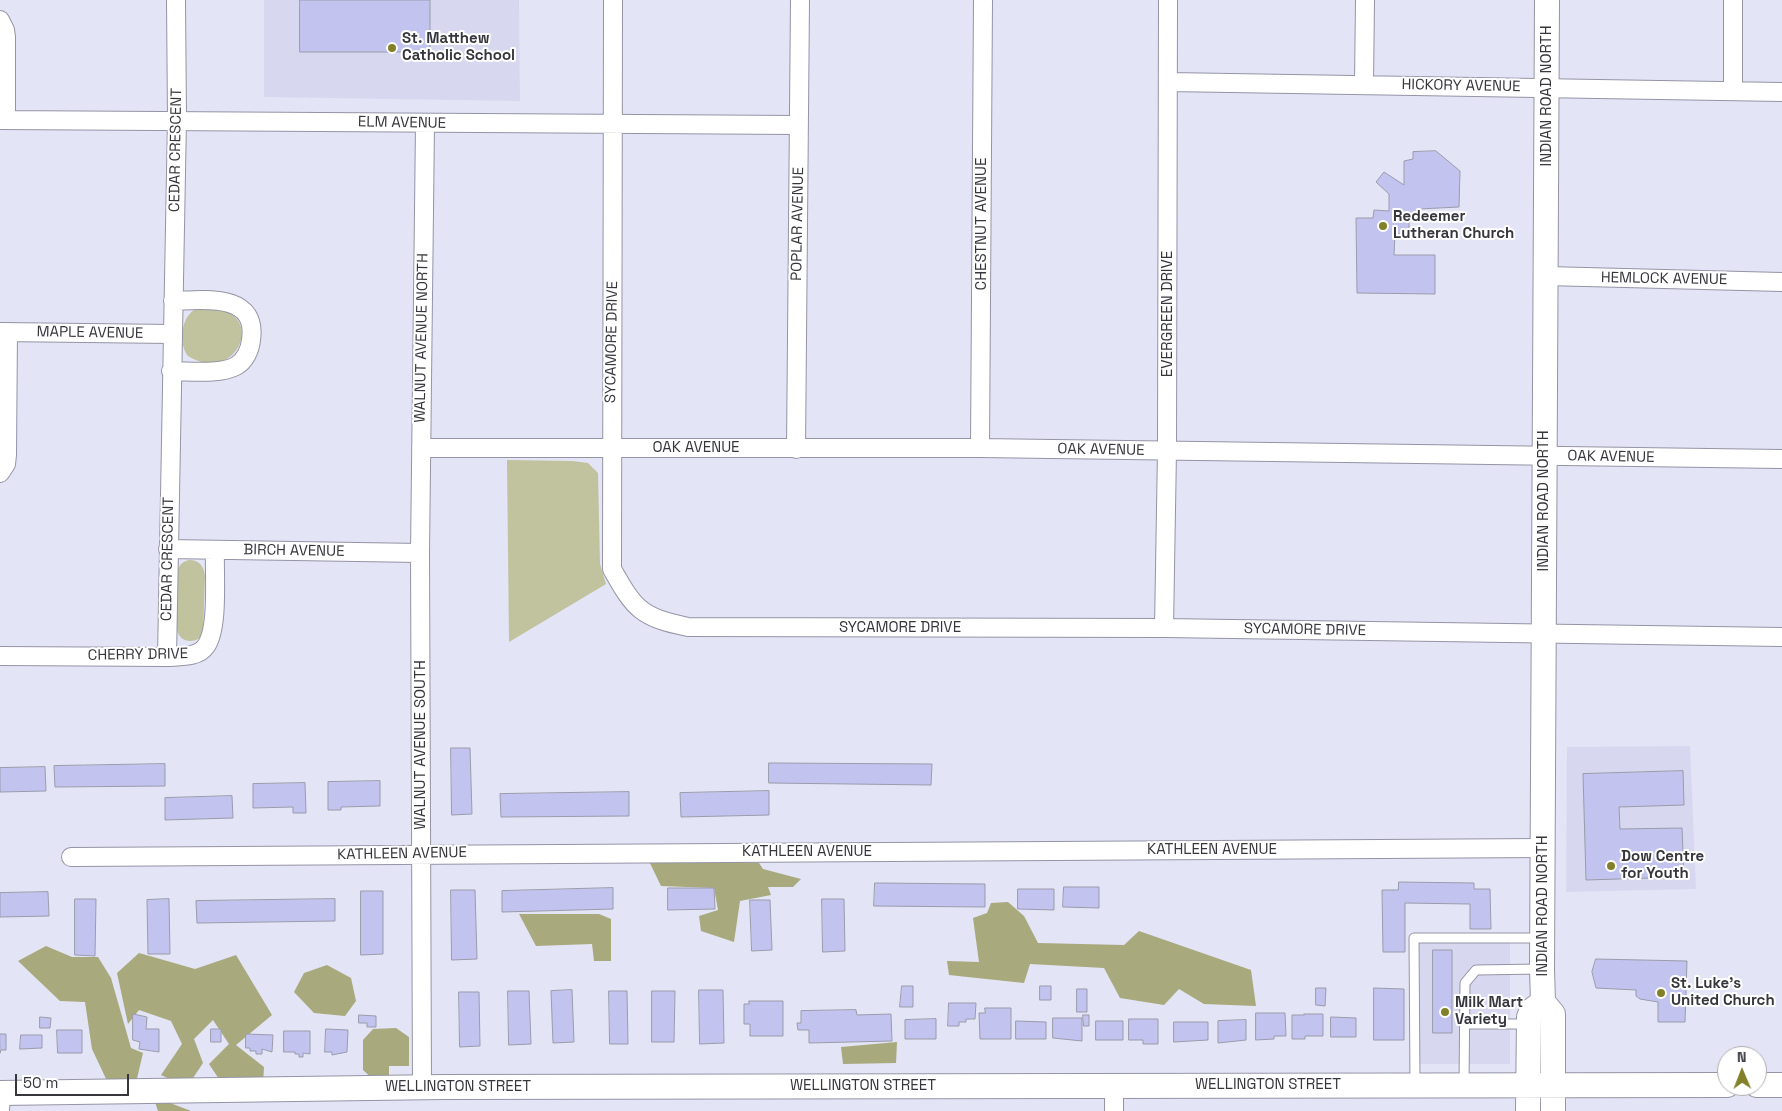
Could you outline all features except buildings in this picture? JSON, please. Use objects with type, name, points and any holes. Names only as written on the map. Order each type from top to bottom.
[{"type":"main road","name":"INDIAN ROAD NORTH","points":[[1547,0],[1542,1002],[1553,1014],[1554,1111]]},
{"type":"main road","points":[[1528,1111],[1530,1013],[1542,1002]]},
{"type":"main road","name":"WELLINGTON STREET","points":[[0,1093],[422,1087],[1717,1085]]},
{"type":"main road","points":[[1767,1085],[1782,1085]]},
{"type":"street","name":"CEDAR CRESCENT","points":[[167,657],[176,119],[176,0]]},
{"type":"street","name":"SYCAMORE DRIVE","points":[[613,0],[612,569],[630,601],[656,620],[688,627],[1164,628],[1782,637]]},
{"type":"street","name":"POPLAR AVENUE","points":[[796,449],[800,0]]},
{"type":"street","name":"CHESTNUT AVENUE","points":[[980,448],[983,0]]},
{"type":"street","name":"EVERGREEN DRIVE","points":[[1164,628],[1168,450],[1168,0]]},
{"type":"street","points":[[1364,84],[1365,0]]},
{"type":"street","points":[[1733,0],[1733,90]]},
{"type":"street","name":"ELM AVENUE","points":[[0,20],[6,37],[3,120],[176,119],[425,124],[798,125]]},
{"type":"street","name":"HICKORY AVENUE","points":[[1169,82],[1782,92]]},
{"type":"street","name":"WALNUT AVENUE NORTH","points":[[420,553],[425,124]]},
{"type":"street","name":"HEMLOCK AVENUE","points":[[1546,276],[1782,282]]},
{"type":"street","points":[[171,372],[216,370],[235,367],[245,358],[252,332],[245,313],[230,302],[208,300],[173,301]]},
{"type":"street","name":"MAPLE AVENUE","points":[[0,473],[6,464],[7,455],[4,332],[172,334]]},
{"type":"street","name":"OAK AVENUE","points":[[421,448],[980,448],[1782,460]]},
{"type":"street","name":"BIRCH AVENUE","points":[[168,549],[420,553]]},
{"type":"street","name":"CHERRY DRIVE","points":[[0,656],[167,657],[198,653],[206,646],[213,622],[214,550]]},
{"type":"street","name":"WALNUT AVENUE SOUTH","points":[[420,553],[422,1087]]},
{"type":"street","name":"KATHLEEN AVENUE","points":[[71,857],[1543,848]]},
{"type":"street","points":[[1114,1085],[1114,1111]]},
{"type":"street","points":[[0,1093],[0,1111]]},
{"type":"lane","points":[[1415,1084],[1414,938],[1543,938]]},
{"type":"lane","points":[[1464,1085],[1464,983],[1476,970],[1542,969]]},
{"type":"lane","points":[[1464,1024],[1529,1024]]},
{"type":"shaded area","name":"St. Matthew Catholic School","points":[[264,0],[519,0],[520,101],[264,97]]},
{"type":"shaded area","points":[[1690,746],[1696,889],[1566,892],[1567,747]]},
{"type":"shaded area","points":[[1417,939],[1510,939],[1510,1064],[1416,1064]]},
{"type":"green space","points":[[196,309],[220,310],[235,317],[241,328],[241,341],[234,353],[222,361],[207,363],[188,356],[185,351],[182,338],[184,324]]},
{"type":"green space","points":[[507,460],[588,463],[598,473],[600,564],[606,584],[509,642]]},
{"type":"green space","points":[[189,560],[200,564],[205,576],[203,633],[198,639],[190,641],[183,639],[178,633],[175,611],[178,569],[182,563]]},
{"type":"green space","points":[[647,857],[759,863],[763,869],[801,879],[793,887],[768,887],[771,895],[740,901],[734,942],[701,931],[699,916],[718,910],[714,888],[661,886]]},
{"type":"green space","points":[[1008,902],[1024,916],[1038,943],[1124,945],[1139,931],[1251,970],[1256,1006],[1204,1004],[1179,989],[1164,1005],[1120,998],[1104,968],[1030,964],[1024,983],[949,975],[947,961],[979,962],[973,918],[987,913],[991,903]]},
{"type":"green space","points":[[519,914],[599,914],[611,919],[611,961],[594,961],[592,944],[536,946]]},
{"type":"green space","points":[[46,946],[72,957],[98,957],[111,978],[131,1048],[143,1053],[135,1087],[108,1083],[92,1049],[85,1002],[60,1001],[18,961]]},
{"type":"green space","points":[[139,953],[195,969],[236,955],[272,1015],[236,1045],[264,1067],[263,1084],[221,1082],[209,1064],[229,1044],[213,1020],[194,1039],[203,1063],[187,1087],[161,1075],[182,1044],[171,1021],[139,1010],[128,1024],[117,973]]},
{"type":"green space","points":[[327,965],[351,978],[356,1001],[345,1016],[314,1013],[294,992],[304,973]]},
{"type":"green space","points":[[396,1028],[409,1037],[409,1066],[389,1066],[389,1079],[376,1082],[363,1070],[363,1040],[373,1029]]},
{"type":"green space","points":[[897,1042],[896,1063],[843,1064],[841,1047]]},
{"type":"green space","points":[[165,1101],[191,1111],[158,1111],[155,1102]]},
{"type":"place","name":"St. Matthew Catholic School","points":[[392,48]]},
{"type":"place","name":"Redeemer Lutheran Church","points":[[1383,226]]},
{"type":"place","name":"Dow Centre for Youth","points":[[1611,866]]},
{"type":"place","name":"St. Luke's United Church","points":[[1661,993]]},
{"type":"place","name":"Milk Mart Variety","points":[[1445,1012]]}]
